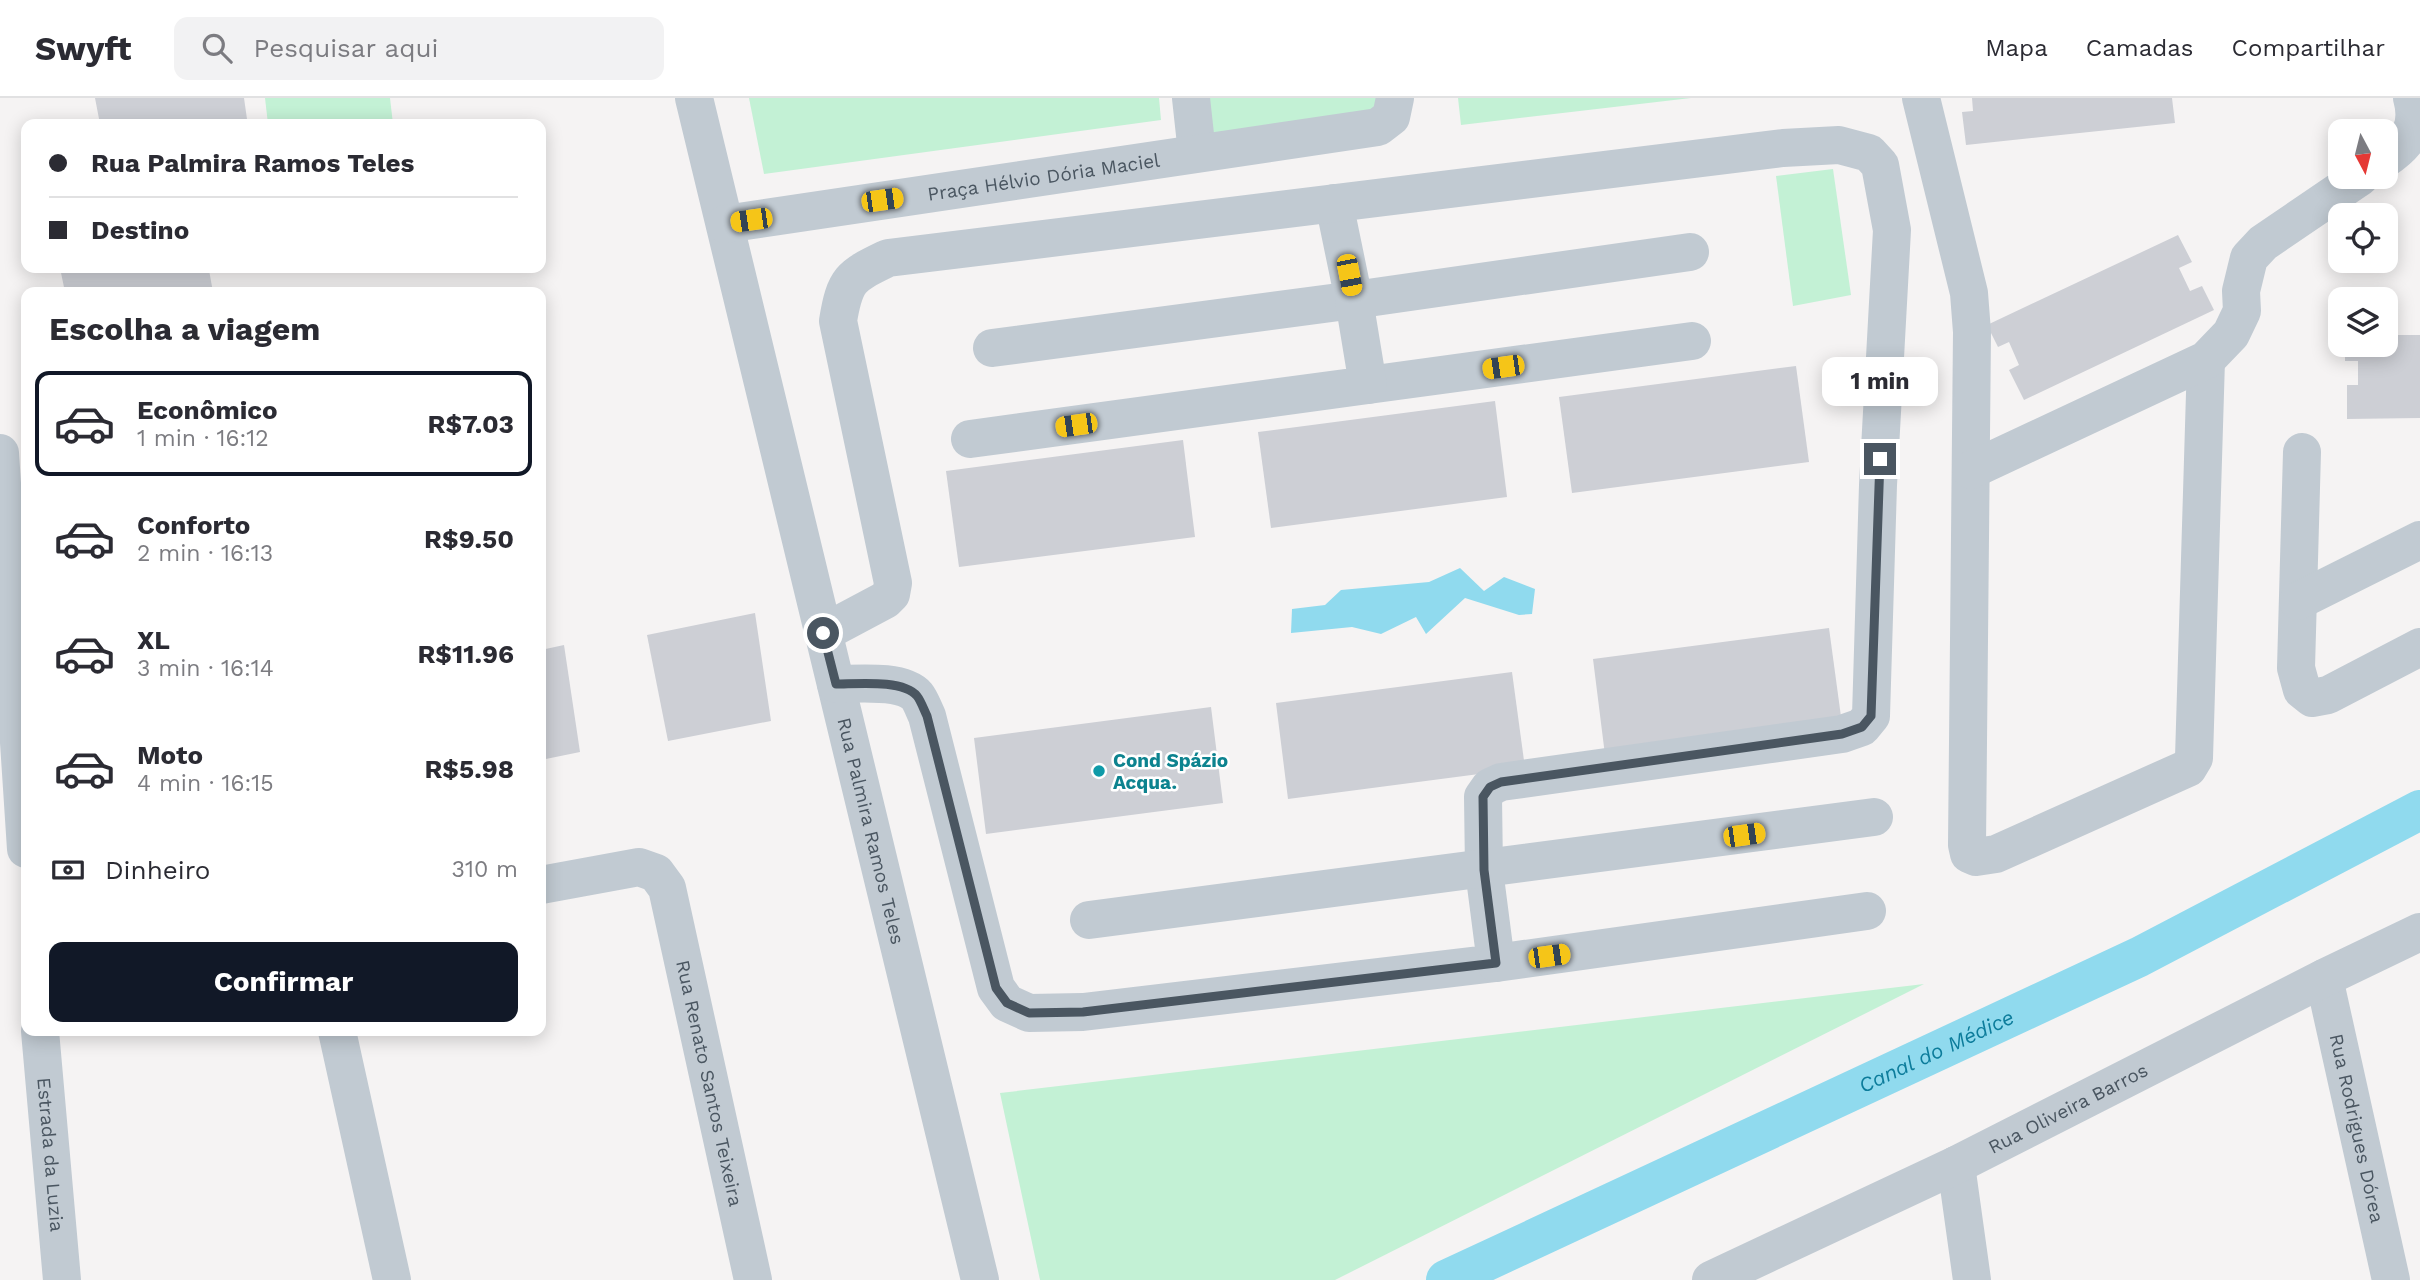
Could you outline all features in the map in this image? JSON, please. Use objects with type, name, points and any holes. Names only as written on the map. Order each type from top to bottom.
[{"type":"street","name":"Rua Palmira Ramos Teles","points":[[694,98],[980,1280]]},
{"type":"street","points":[[1191,98],[1197,153]]},
{"type":"street","name":"Praça Hélvio Dória Maciel","points":[[724,224],[1378,127],[1391,117],[1395,98]]},
{"type":"street","points":[[1921,98],[1969,293],[1972,332],[1966,845],[1969,854],[1976,857],[1996,854],[2188,768],[2194,758],[2206,360]]},
{"type":"street","points":[[2398,150],[2406,145],[2415,131],[2416,106],[2412,98]]},
{"type":"street","points":[[823,633],[885,600],[891,594],[893,583],[838,321],[842,293],[858,272],[888,258],[1783,148],[1839,145],[1869,153],[1880,165],[1892,230],[1878,485],[1871,716],[1862,727],[1842,734],[1501,782],[1490,787],[1483,797],[1484,870],[1496,963]]},
{"type":"street","points":[[1971,470],[2206,360],[2231,334],[2242,311],[2241,291],[2249,258],[2263,243],[2342,189]]},
{"type":"street","points":[[1334,203],[1368,385]]},
{"type":"street","points":[[992,348],[1690,252]]},
{"type":"street","points":[[970,439],[1692,341]]},
{"type":"street","points":[[2302,452],[2297,668],[2302,690],[2312,698],[2328,695],[2420,647]]},
{"type":"street","points":[[0,453],[21,773]]},
{"type":"street","points":[[2298,601],[2420,540]]},
{"type":"street","points":[[836,684],[903,687],[917,696],[927,716],[996,988],[1007,1003],[1029,1013],[1083,1012],[1496,963],[1867,911]]},
{"type":"street","points":[[1089,920],[1874,817]]},
{"type":"street","name":"Rua Renato Santos Teixeira","points":[[546,884],[639,867],[656,873],[667,888],[752,1280]]},
{"type":"street","name":"Rua Oliveira Barros","points":[[1711,1280],[1956,1165],[2420,932]]},
{"type":"street","name":"Rua Rodrigues Dórea","points":[[2324,978],[2391,1280]]},
{"type":"street","name":"Estrada da Luzia","points":[[40,1036],[62,1280]]},
{"type":"street","points":[[338,1036],[392,1280]]},
{"type":"street","points":[[1956,1165],[1972,1280]]},
{"type":"green space","points":[[265,98],[390,98],[392,119],[267,119]]},
{"type":"green space","points":[[749,98],[1159,98],[1161,120],[764,174]]},
{"type":"green space","points":[[1197,98],[1385,98],[1371,119],[1202,143]]},
{"type":"green space","points":[[1458,98],[1691,98],[1461,125]]},
{"type":"green space","points":[[1833,169],[1851,295],[1793,306],[1776,176]]},
{"type":"green space","points":[[1924,984],[1335,1280],[1040,1280],[1000,1093]]},
{"type":"water","points":[[1460,568],[1484,591],[1504,577],[1535,589],[1532,614],[1519,615],[1465,598],[1426,634],[1416,617],[1381,634],[1352,627],[1291,633],[1292,609],[1325,605],[1341,590],[1429,582]]},
{"type":"building","points":[[95,98],[244,98],[247,119],[99,119]]},
{"type":"building","points":[[1972,98],[2172,98],[2175,123],[1966,145],[1962,112],[1973,111]]},
{"type":"building","points":[[2178,235],[2192,262],[2179,268],[2190,291],[2202,286],[2214,310],[2024,400],[2009,370],[2019,365],[2009,342],[1998,347],[1987,325]]},
{"type":"building","points":[[61,273],[210,273],[212,287],[64,287]]},
{"type":"building","points":[[2398,335],[2420,335],[2420,418],[2347,419],[2347,385],[2358,385],[2358,361],[2345,361],[2345,357],[2398,357]]},
{"type":"building","points":[[1796,366],[1809,462],[1572,493],[1559,397]]},
{"type":"building","points":[[1495,401],[1507,497],[1271,528],[1258,432]]},
{"type":"building","points":[[1183,440],[1195,537],[959,567],[946,471]]},
{"type":"building","points":[[755,613],[771,721],[668,741],[647,635]]},
{"type":"building","points":[[1829,628],[1842,724],[1605,755],[1593,659]]},
{"type":"building","points":[[564,645],[580,752],[546,759],[546,649]]},
{"type":"building","points":[[1512,672],[1525,768],[1288,799],[1276,703]]},
{"type":"building","name":"Cond Spázio Acqua.","points":[[1211,707],[1223,803],[986,834],[974,738]]},
{"type":"waterway","name":"Canal do Médice","points":[[1446,1280],[2139,957],[2420,810]]},
{"type":"place","name":"Cond Spázio Acqua.","points":[[1099,771]]},
{"type":"route","points":[[823,633],[836,684],[903,687],[917,696],[927,716],[996,988],[1007,1003],[1029,1013],[1083,1012],[1496,963],[1484,870],[1483,797],[1490,787],[1501,782],[1842,734],[1862,727],[1871,716],[1880,459]]}]
